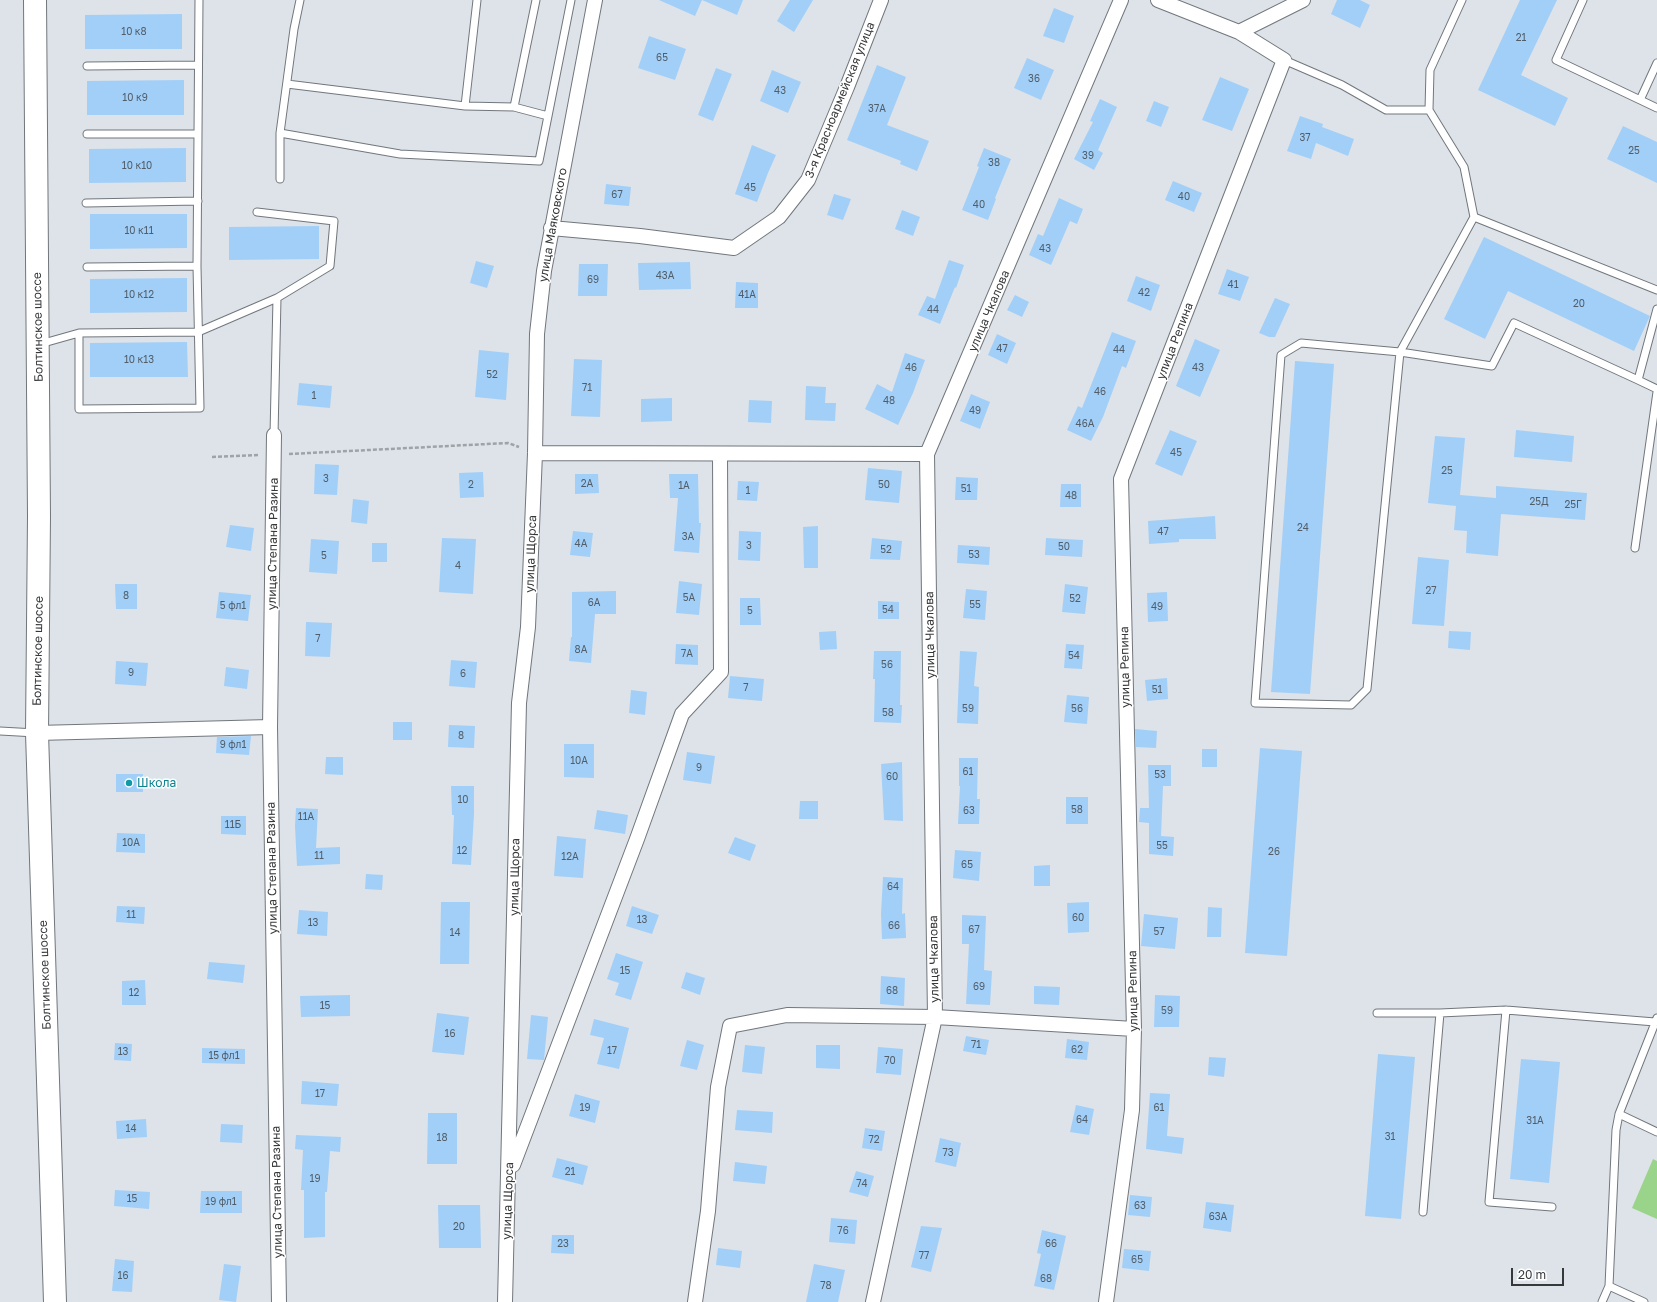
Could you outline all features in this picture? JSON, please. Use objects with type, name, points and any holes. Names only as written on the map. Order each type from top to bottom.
[{"type":"main road","name":"Болтинское шоссе","points":[[35,0],[39,516],[37,733],[55,1302]]},
{"type":"street","name":"улица Маяковского","points":[[535,453],[537,334],[544,271],[595,0]]},
{"type":"street","name":"3-я Красноармейская улица","points":[[551,228],[640,236],[734,248],[766,226],[779,217],[808,180],[881,0]]},
{"type":"street","name":"улица Чкалова","points":[[872,1302],[935,1017],[927,454],[1121,0]]},
{"type":"street","points":[[1158,0],[1239,32],[1284,60]]},
{"type":"street","points":[[1239,32],[1303,0]]},
{"type":"street","name":"улица Репина","points":[[1106,1302],[1132,1110],[1134,1029],[1121,479],[1284,60]]},
{"type":"street","name":"улица Степана Разина","points":[[274,435],[275,455],[270,728],[279,1302]]},
{"type":"street","points":[[535,453],[720,455],[927,454]]},
{"type":"street","name":"улица Щорса","points":[[505,1302],[519,703],[528,627],[535,453]]},
{"type":"street","points":[[509,1175],[637,839],[682,714],[721,672],[720,455]]},
{"type":"street","points":[[37,733],[270,728]]},
{"type":"street","points":[[695,1302],[708,1211],[718,1086],[730,1026],[787,1015],[935,1017],[1134,1029]]},
{"type":"lane","points":[[79,333],[79,409],[200,408],[197,266],[199,0]]},
{"type":"lane","points":[[280,179],[280,133],[294,29],[300,0]]},
{"type":"lane","points":[[465,106],[478,0]]},
{"type":"lane","points":[[514,108],[536,0]]},
{"type":"lane","points":[[280,133],[400,154],[538,161],[571,0]]},
{"type":"lane","points":[[1462,0],[1430,70],[1429,110],[1464,167],[1474,217],[1400,352],[1367,689],[1351,705],[1255,703],[1281,355],[1301,343],[1400,352],[1492,366],[1514,322],[1657,390],[1635,548]]},
{"type":"lane","points":[[1583,0],[1556,60],[1657,108]]},
{"type":"lane","points":[[1284,60],[1342,85],[1386,110],[1429,110]]},
{"type":"lane","points":[[1640,100],[1657,63]]},
{"type":"lane","points":[[87,66],[198,65]]},
{"type":"lane","points":[[287,84],[465,106],[514,108],[548,116]]},
{"type":"lane","points":[[87,134],[198,134]]},
{"type":"lane","points":[[86,203],[198,201]]},
{"type":"lane","points":[[38,345],[79,333],[198,332],[276,298],[330,266],[334,221],[257,212]]},
{"type":"lane","points":[[1474,217],[1657,290]]},
{"type":"lane","points":[[87,267],[197,266]]},
{"type":"lane","points":[[274,435],[276,298]]},
{"type":"lane","points":[[1638,380],[1657,309]]},
{"type":"lane","points":[[0,731],[37,733]]},
{"type":"lane","points":[[1506,1010],[1489,1202],[1552,1207]]},
{"type":"lane","points":[[1377,1014],[1506,1010],[1656,1020],[1618,1114],[1609,1286],[1602,1302]]},
{"type":"lane","points":[[1423,1212],[1440,1013]]},
{"type":"lane","points":[[1618,1114],[1657,1132]]},
{"type":"lane","points":[[1609,1286],[1644,1302]]},
{"type":"path","points":[[212,456],[275,455],[508,443],[535,453]]},
{"type":"green space","points":[[1653,1159],[1657,1161],[1657,1219],[1632,1208]]},
{"type":"building","points":[[659,0],[702,0],[695,16]]},
{"type":"building","points":[[702,0],[743,0],[737,15]]},
{"type":"building","points":[[790,0],[813,0],[794,32],[777,21]]},
{"type":"building","points":[[1337,0],[1360,0],[1370,5],[1360,28],[1331,14]]},
{"type":"building","points":[[1520,0],[1557,0],[1521,75],[1568,98],[1555,126],[1478,90]]},
{"type":"building","points":[[1054,8],[1074,16],[1064,43],[1043,36]]},
{"type":"building","points":[[182,14],[182,49],[85,49],[85,15]]},
{"type":"building","points":[[649,36],[686,49],[675,80],[638,68]]},
{"type":"building","points":[[1027,58],[1054,70],[1041,100],[1014,88]]},
{"type":"building","points":[[877,65],[906,77],[887,125],[929,141],[917,171],[900,164],[901,161],[847,140]]},
{"type":"building","points":[[716,68],[732,74],[713,121],[698,115]]},
{"type":"building","points":[[772,70],[801,82],[788,113],[760,101]]},
{"type":"building","points":[[1220,77],[1249,89],[1232,131],[1202,120]]},
{"type":"building","points":[[184,80],[184,115],[87,115],[87,81]]},
{"type":"building","points":[[1100,99],[1117,107],[1098,150],[1103,153],[1094,170],[1074,159],[1093,122],[1090,121]]},
{"type":"building","points":[[1154,101],[1169,107],[1161,127],[1146,121]]},
{"type":"building","points":[[1300,116],[1323,124],[1322,127],[1354,139],[1348,156],[1316,143],[1311,159],[1287,151]]},
{"type":"building","points":[[1623,126],[1657,142],[1657,183],[1607,159]]},
{"type":"building","points":[[752,145],[776,155],[757,202],[735,194]]},
{"type":"building","points":[[186,148],[186,182],[89,183],[89,149]]},
{"type":"building","points":[[984,148],[1011,159],[995,198],[996,199],[988,220],[962,210],[979,167],[977,166]]},
{"type":"building","points":[[1173,181],[1202,193],[1194,212],[1165,200]]},
{"type":"building","points":[[606,184],[631,187],[629,206],[604,204]]},
{"type":"building","points":[[834,194],[851,199],[843,220],[827,215]]},
{"type":"building","points":[[1059,198],[1083,209],[1077,224],[1070,221],[1051,265],[1029,255],[1038,234],[1043,236]]},
{"type":"building","points":[[902,210],[920,217],[913,236],[895,229]]},
{"type":"building","points":[[90,214],[187,214],[187,248],[90,249]]},
{"type":"building","points":[[319,226],[319,259],[229,260],[229,227]]},
{"type":"building","points":[[1484,237],[1650,316],[1634,351],[1508,291],[1485,339],[1444,319]]},
{"type":"building","points":[[949,260],[964,265],[956,288],[955,287],[940,324],[918,315],[927,296],[935,299]]},
{"type":"building","points":[[476,261],[494,266],[487,288],[470,283]]},
{"type":"building","points":[[690,262],[691,289],[639,290],[638,263]]},
{"type":"building","points":[[579,264],[608,264],[607,296],[578,296]]},
{"type":"building","points":[[1227,269],[1249,277],[1240,301],[1218,294]]},
{"type":"building","points":[[1136,276],[1160,285],[1151,311],[1127,301]]},
{"type":"building","points":[[187,278],[187,312],[90,313],[90,279]]},
{"type":"building","points":[[736,282],[758,283],[758,308],[735,308]]},
{"type":"building","points":[[1015,295],[1029,302],[1022,317],[1007,310]]},
{"type":"building","points":[[1275,298],[1290,304],[1275,337],[1269,337],[1259,333]]},
{"type":"building","points":[[1112,332],[1136,341],[1126,368],[1122,366],[1103,417],[1091,441],[1067,430],[1078,406],[1082,408]]},
{"type":"building","points":[[997,334],[1016,343],[1007,364],[988,355]]},
{"type":"building","points":[[1195,339],[1220,350],[1200,397],[1176,386]]},
{"type":"building","points":[[187,342],[188,377],[90,377],[90,343]]},
{"type":"building","points":[[479,350],[509,353],[506,400],[475,397]]},
{"type":"building","points":[[905,353],[925,360],[913,393],[898,425],[865,409],[877,384],[892,392]]},
{"type":"building","points":[[574,359],[602,360],[600,417],[571,416]]},
{"type":"building","points":[[1295,361],[1334,364],[1310,694],[1271,692]]},
{"type":"building","points":[[299,383],[332,386],[330,408],[297,405]]},
{"type":"building","points":[[806,386],[826,387],[825,403],[836,403],[835,421],[805,420]]},
{"type":"building","points":[[971,394],[990,402],[980,429],[960,421]]},
{"type":"building","points":[[672,398],[672,421],[641,422],[641,399]]},
{"type":"building","points":[[749,400],[772,401],[771,423],[748,422]]},
{"type":"building","points":[[1170,430],[1197,441],[1182,476],[1155,464]]},
{"type":"building","points":[[1516,430],[1574,436],[1572,462],[1514,457]]},
{"type":"building","points":[[1435,436],[1465,438],[1460,495],[1496,498],[1496,486],[1587,493],[1585,520],[1501,514],[1498,556],[1466,553],[1467,531],[1454,530],[1456,506],[1428,503]]},
{"type":"building","points":[[315,464],[339,465],[337,495],[314,494]]},
{"type":"building","points":[[868,468],[902,471],[899,503],[865,500]]},
{"type":"building","points":[[483,472],[484,497],[460,498],[459,473]]},
{"type":"building","points":[[575,474],[598,474],[599,493],[575,494]]},
{"type":"building","points":[[669,474],[698,474],[699,523],[701,523],[699,553],[674,551],[678,498],[670,498]]},
{"type":"building","points":[[956,477],[978,478],[977,500],[955,500]]},
{"type":"building","points":[[738,481],[759,482],[757,501],[737,500]]},
{"type":"building","points":[[1061,484],[1081,484],[1081,507],[1060,507]]},
{"type":"building","points":[[353,499],[369,501],[367,524],[351,522]]},
{"type":"building","points":[[1215,516],[1216,539],[1179,539],[1179,542],[1149,544],[1148,521]]},
{"type":"building","points":[[230,525],[254,528],[251,551],[226,547]]},
{"type":"building","points":[[818,526],[818,568],[804,568],[803,527]]},
{"type":"building","points":[[573,531],[593,533],[590,557],[570,555]]},
{"type":"building","points":[[739,531],[761,532],[760,561],[738,560]]},
{"type":"building","points":[[442,538],[476,539],[473,594],[439,592]]},
{"type":"building","points":[[872,538],[902,541],[900,560],[870,559]]},
{"type":"building","points":[[1046,538],[1083,540],[1082,557],[1045,555]]},
{"type":"building","points":[[311,539],[339,541],[337,574],[309,572]]},
{"type":"building","points":[[372,543],[387,543],[387,562],[372,562]]},
{"type":"building","points":[[958,545],[990,547],[989,565],[957,563]]},
{"type":"building","points":[[1418,557],[1449,560],[1444,626],[1412,624]]},
{"type":"building","points":[[679,581],[702,584],[699,615],[676,613]]},
{"type":"building","points":[[115,584],[137,584],[137,609],[116,609]]},
{"type":"building","points":[[1065,584],[1088,587],[1085,614],[1062,612]]},
{"type":"building","points":[[966,589],[987,591],[985,620],[963,618]]},
{"type":"building","points":[[616,591],[616,614],[595,614],[591,663],[569,661],[572,637],[572,592]]},
{"type":"building","points":[[219,592],[251,595],[248,621],[216,618]]},
{"type":"building","points":[[1167,592],[1168,621],[1148,622],[1147,593]]},
{"type":"building","points":[[740,598],[760,598],[761,625],[740,625]]},
{"type":"building","points":[[878,601],[899,602],[899,619],[878,619]]},
{"type":"building","points":[[306,622],[332,623],[330,657],[305,656]]},
{"type":"building","points":[[836,631],[837,649],[820,650],[819,632]]},
{"type":"building","points":[[1449,631],[1471,632],[1470,650],[1448,648]]},
{"type":"building","points":[[676,644],[698,645],[698,665],[675,664]]},
{"type":"building","points":[[1066,644],[1084,645],[1082,669],[1064,668]]},
{"type":"building","points":[[874,651],[901,651],[901,723],[874,722]]},
{"type":"building","points":[[960,651],[977,652],[974,686],[979,687],[978,724],[957,723]]},
{"type":"building","points":[[451,660],[477,662],[475,688],[449,686]]},
{"type":"building","points":[[116,661],[148,663],[146,686],[115,684]]},
{"type":"building","points":[[226,667],[249,670],[247,689],[224,686]]},
{"type":"building","points":[[730,676],[764,679],[762,701],[728,698]]},
{"type":"building","points":[[1167,678],[1168,699],[1147,701],[1145,680]]},
{"type":"building","points":[[631,690],[647,692],[645,715],[629,713]]},
{"type":"building","points":[[1067,695],[1089,697],[1087,724],[1064,722]]},
{"type":"building","points":[[393,722],[412,722],[412,740],[393,740]]},
{"type":"building","points":[[449,725],[475,726],[474,748],[448,747]]},
{"type":"building","points":[[1135,729],[1157,731],[1156,748],[1136,747]]},
{"type":"building","points":[[251,736],[249,755],[216,753],[217,737]]},
{"type":"building","points":[[564,744],[594,744],[594,778],[564,777]]},
{"type":"building","points":[[1260,748],[1302,751],[1287,956],[1245,953]]},
{"type":"building","points":[[1202,749],[1217,749],[1217,767],[1202,767]]},
{"type":"building","points":[[687,752],[715,756],[711,784],[683,780]]},
{"type":"building","points":[[326,757],[343,757],[343,775],[325,774]]},
{"type":"building","points":[[959,758],[978,758],[977,799],[980,799],[979,824],[958,824],[960,786]]},
{"type":"building","points":[[902,762],[903,821],[884,820],[881,764]]},
{"type":"building","points":[[1148,765],[1171,765],[1171,786],[1163,786],[1161,836],[1174,837],[1173,856],[1149,854],[1149,823],[1139,822],[1140,808],[1149,808]]},
{"type":"building","name":"Школа","points":[[116,774],[143,774],[143,792],[116,792]]},
{"type":"building","points":[[451,786],[474,786],[471,865],[452,864],[454,815],[452,815]]},
{"type":"building","points":[[1066,797],[1088,797],[1088,824],[1066,824]]},
{"type":"building","points":[[800,801],[818,801],[818,819],[799,819]]},
{"type":"building","points":[[296,808],[318,809],[316,848],[340,847],[340,864],[297,866],[295,826]]},
{"type":"building","points":[[597,810],[628,815],[625,834],[594,829]]},
{"type":"building","points":[[221,816],[246,816],[246,835],[221,834]]},
{"type":"building","points":[[117,833],[145,834],[145,853],[116,852]]},
{"type":"building","points":[[557,836],[586,839],[583,878],[554,876]]},
{"type":"building","points":[[735,837],[756,845],[750,861],[728,853]]},
{"type":"building","points":[[955,850],[981,852],[979,881],[953,878]]},
{"type":"building","points":[[1050,865],[1050,886],[1034,886],[1034,866]]},
{"type":"building","points":[[366,874],[383,875],[382,890],[365,889]]},
{"type":"building","points":[[883,877],[903,878],[902,914],[905,913],[906,938],[882,939],[881,914]]},
{"type":"building","points":[[441,902],[470,902],[469,964],[440,964]]},
{"type":"building","points":[[1089,902],[1089,932],[1068,933],[1067,903]]},
{"type":"building","points":[[117,906],[145,907],[144,924],[116,922]]},
{"type":"building","points":[[632,906],[659,915],[652,934],[626,926]]},
{"type":"building","points":[[1208,907],[1222,908],[1221,937],[1207,937]]},
{"type":"building","points":[[299,910],[328,912],[327,936],[297,934]]},
{"type":"building","points":[[1144,914],[1178,918],[1175,949],[1141,946]]},
{"type":"building","points":[[962,915],[986,916],[984,970],[992,971],[990,1005],[966,1004],[969,944],[962,944]]},
{"type":"building","points":[[616,953],[643,962],[631,1000],[615,995],[619,983],[607,979]]},
{"type":"building","points":[[209,962],[245,965],[243,983],[207,979]]},
{"type":"building","points":[[686,972],[705,978],[700,995],[681,988]]},
{"type":"building","points":[[881,976],[905,978],[904,1006],[880,1004]]},
{"type":"building","points":[[145,980],[146,1005],[122,1005],[122,981]]},
{"type":"building","points":[[1034,986],[1060,987],[1059,1005],[1034,1004]]},
{"type":"building","points":[[350,995],[350,1016],[301,1017],[300,996]]},
{"type":"building","points":[[1155,995],[1180,996],[1179,1027],[1154,1027]]},
{"type":"building","points":[[437,1013],[469,1017],[464,1055],[432,1052]]},
{"type":"building","points":[[531,1015],[548,1017],[544,1060],[527,1059]]},
{"type":"building","points":[[594,1019],[629,1028],[619,1069],[597,1064],[604,1038],[590,1035]]},
{"type":"building","points":[[966,1036],[989,1040],[986,1055],[963,1051]]},
{"type":"building","points":[[1067,1039],[1089,1042],[1087,1060],[1065,1058]]},
{"type":"building","points":[[687,1040],[704,1045],[697,1070],[680,1066]]},
{"type":"building","points":[[115,1043],[132,1044],[131,1061],[114,1060]]},
{"type":"building","points":[[745,1045],[765,1047],[762,1074],[742,1072]]},
{"type":"building","points":[[816,1045],[840,1045],[840,1069],[816,1068]]},
{"type":"building","points":[[878,1047],[903,1049],[901,1075],[876,1073]]},
{"type":"building","points":[[202,1048],[245,1049],[245,1064],[202,1063]]},
{"type":"building","points":[[1378,1054],[1415,1057],[1401,1219],[1365,1216]]},
{"type":"building","points":[[1209,1057],[1226,1058],[1224,1077],[1208,1075]]},
{"type":"building","points":[[1521,1059],[1560,1062],[1549,1183],[1510,1179]]},
{"type":"building","points":[[302,1081],[339,1084],[337,1106],[301,1104]]},
{"type":"building","points":[[1150,1093],[1170,1094],[1167,1136],[1184,1138],[1182,1154],[1146,1149]]},
{"type":"building","points":[[575,1094],[600,1101],[595,1123],[569,1116]]},
{"type":"building","points":[[1076,1105],[1094,1109],[1089,1135],[1070,1132]]},
{"type":"building","points":[[737,1110],[773,1112],[772,1133],[735,1130]]},
{"type":"building","points":[[428,1113],[457,1113],[457,1164],[427,1164]]},
{"type":"building","points":[[146,1119],[147,1137],[117,1139],[116,1121]]},
{"type":"building","points":[[221,1124],[243,1125],[242,1143],[220,1142]]},
{"type":"building","points":[[865,1128],[885,1131],[882,1151],[862,1148]]},
{"type":"building","points":[[296,1135],[341,1137],[340,1152],[330,1151],[327,1192],[325,1192],[325,1237],[304,1238],[304,1190],[301,1190],[303,1150],[295,1149]]},
{"type":"building","points":[[940,1138],[961,1143],[956,1167],[935,1162]]},
{"type":"building","points":[[557,1158],[588,1166],[583,1185],[552,1177]]},
{"type":"building","points":[[735,1162],[767,1166],[765,1184],[733,1181]]},
{"type":"building","points":[[856,1171],[874,1176],[868,1197],[849,1192]]},
{"type":"building","points":[[115,1190],[150,1192],[149,1209],[114,1206]]},
{"type":"building","points":[[201,1191],[242,1191],[242,1213],[200,1213]]},
{"type":"building","points":[[1130,1195],[1152,1197],[1150,1217],[1128,1215]]},
{"type":"building","points":[[1206,1202],[1234,1205],[1231,1232],[1203,1228]]},
{"type":"building","points":[[438,1205],[480,1205],[481,1248],[439,1248]]},
{"type":"building","points":[[831,1218],[857,1220],[855,1244],[829,1242]]},
{"type":"building","points":[[921,1226],[942,1228],[931,1272],[911,1267]]},
{"type":"building","points":[[1042,1230],[1066,1236],[1054,1290],[1034,1286],[1041,1254],[1037,1253]]},
{"type":"building","points":[[552,1235],[574,1235],[574,1254],[551,1253]]},
{"type":"building","points":[[718,1248],[742,1251],[740,1268],[716,1265]]},
{"type":"building","points":[[1124,1249],[1151,1251],[1149,1271],[1122,1268]]},
{"type":"building","points":[[115,1259],[134,1261],[132,1292],[112,1291]]},
{"type":"building","points":[[224,1264],[241,1266],[236,1302],[219,1300]]},
{"type":"building","points":[[814,1264],[845,1270],[838,1302],[806,1302]]},
{"type":"place","name":"Школа","points":[[129,783]]}]
